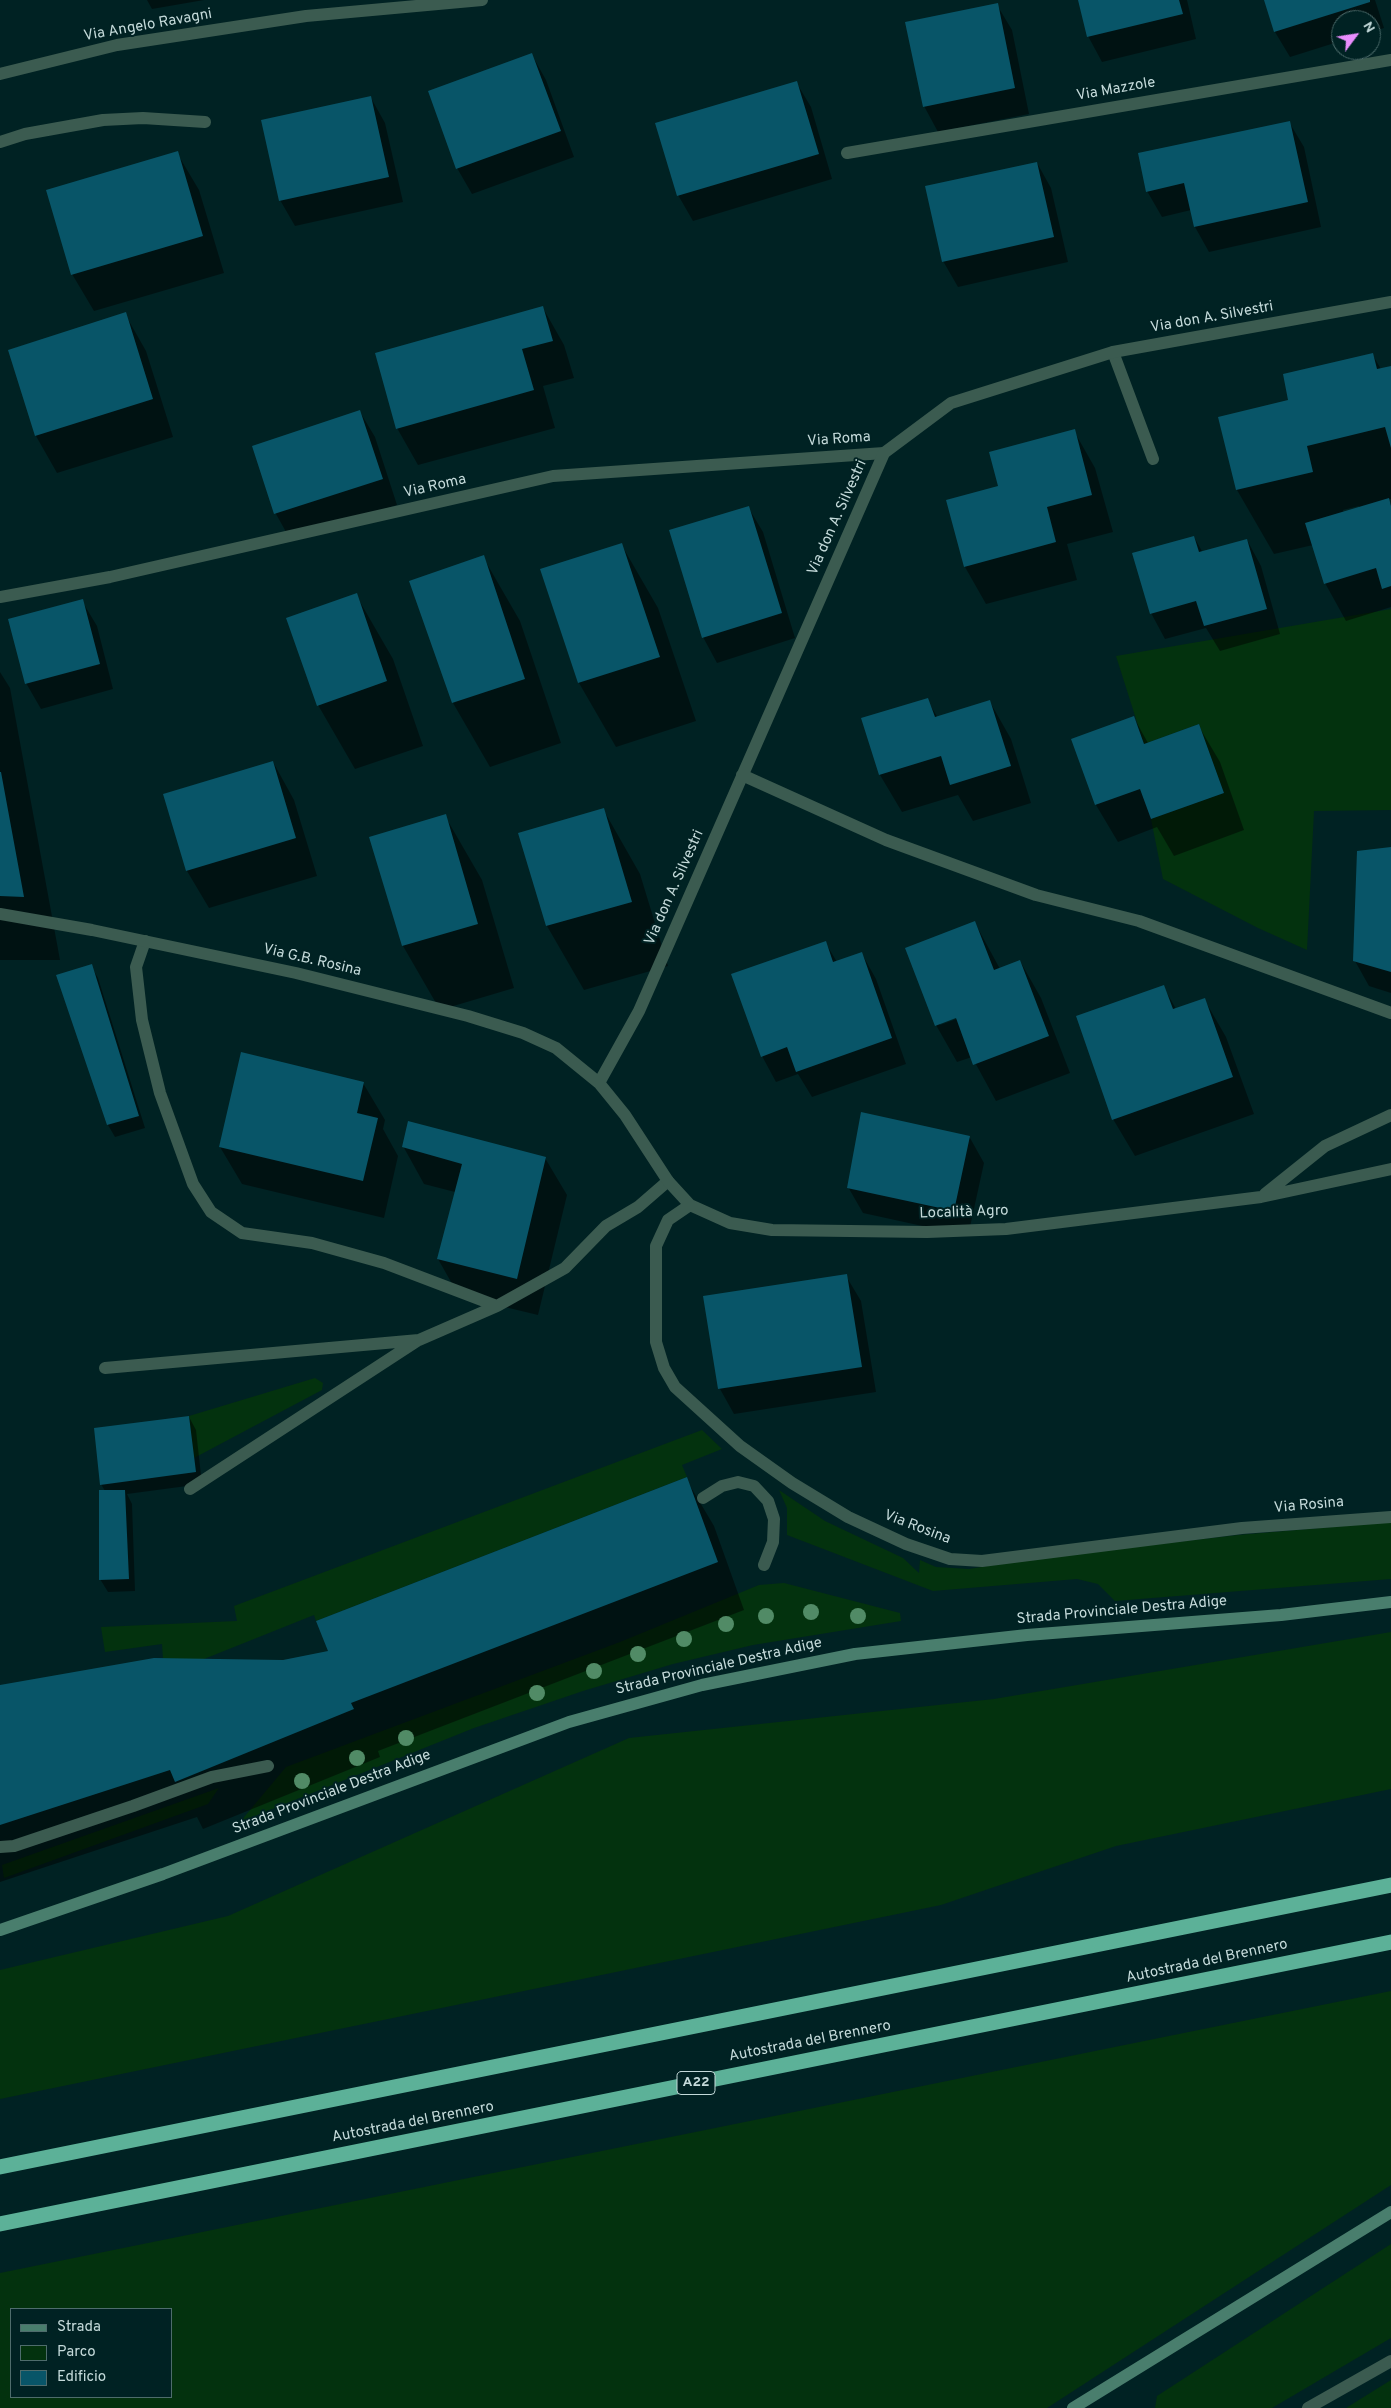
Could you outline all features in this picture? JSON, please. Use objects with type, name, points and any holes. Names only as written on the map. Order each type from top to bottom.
[{"type":"highway","points":[[0,2167],[1391,1885]]},
{"type":"highway","name":"Autostrada del Brennero","points":[[0,2224],[1391,1942]]},
{"type":"main road","name":"Strada Provinciale Destra Adige","points":[[0,1930],[163,1874],[568,1722],[702,1685],[855,1654],[1027,1635],[1281,1615],[1391,1602]]},
{"type":"main road","points":[[1080,2406],[1391,2212]]},
{"type":"street","name":"Via Angelo Ravagni","points":[[0,74],[117,46],[306,16],[482,0]]},
{"type":"street","name":"Via Mazzole","points":[[847,153],[1391,60]]},
{"type":"street","points":[[0,142],[25,134],[103,120],[143,118],[205,122]]},
{"type":"street","name":"Via don A. Silvestri","points":[[600,1083],[639,1011],[884,453],[951,403],[1113,352],[1391,302]]},
{"type":"street","points":[[1113,352],[1153,459]]},
{"type":"street","name":"Via Roma","points":[[0,597],[110,577],[553,476],[884,453]]},
{"type":"street","points":[[742,775],[886,840],[1036,895],[1139,921],[1391,1013]]},
{"type":"street","name":"Via G.B. Rosina","points":[[0,914],[296,973],[468,1016],[523,1033],[556,1048],[600,1083]]},
{"type":"street","points":[[145,942],[136,967],[142,1020],[160,1093],[194,1184],[211,1212],[242,1233],[312,1243],[384,1263],[498,1306]]},
{"type":"street","name":"Località Agro","points":[[600,1083],[625,1115],[668,1181],[690,1205],[730,1223],[772,1230],[927,1232],[1006,1229],[1261,1197],[1391,1169]]},
{"type":"street","points":[[1261,1197],[1325,1146],[1391,1114]]},
{"type":"street","points":[[190,1489],[419,1340],[498,1306],[565,1268],[606,1226],[638,1207],[668,1181]]},
{"type":"street","name":"Via Rosina","points":[[690,1205],[668,1220],[656,1246],[656,1342],[664,1368],[674,1387],[740,1446],[792,1483],[848,1517],[906,1544],[950,1559],[982,1560],[1242,1528],[1391,1517]]},
{"type":"street","points":[[105,1368],[419,1340]]},
{"type":"street","points":[[703,1498],[722,1486],[738,1482],[754,1486],[768,1501],[774,1519],[773,1542],[764,1565]]},
{"type":"street","points":[[0,1847],[14,1846],[87,1822],[212,1776],[268,1766]]},
{"type":"street","points":[[1308,2408],[1391,2361]]},
{"type":"green space","points":[[1391,609],[1391,810],[1314,811],[1307,950],[1258,928],[1163,879],[1151,819],[1224,793],[1199,724],[1144,744],[1116,656]]},
{"type":"green space","points":[[315,1378],[323,1383],[322,1390],[194,1458],[189,1416]]},
{"type":"green space","points":[[702,1430],[722,1449],[682,1465],[687,1477],[316,1621],[314,1615],[204,1659],[163,1659],[162,1644],[105,1652],[101,1627],[237,1621],[234,1606]]},
{"type":"green space","points":[[779,1490],[825,1521],[903,1558],[919,1573],[920,1560],[936,1567],[969,1569],[1037,1558],[1238,1535],[1391,1522],[1391,1579],[1115,1601],[1098,1584],[1077,1579],[933,1591],[787,1535],[787,1508]]},
{"type":"green space","points":[[784,1583],[900,1613],[901,1621],[753,1645],[673,1664],[583,1691],[474,1728],[240,1822],[286,1767],[620,1642],[759,1585]]},
{"type":"green space","points":[[1391,1632],[1391,1789],[1116,1846],[941,1905],[0,2099],[0,1970],[228,1916],[629,1738],[994,1699]]},
{"type":"green space","points":[[219,1788],[208,1804],[4,1878],[2,1865]]},
{"type":"green space","points":[[1391,1991],[1391,2185],[1047,2408],[0,2408],[0,2273]]},
{"type":"green space","points":[[1391,2244],[1391,2338],[1272,2408],[1155,2408],[1157,2396]]},
{"type":"green space","points":[[1391,2380],[1391,2408],[1346,2408]]},
{"type":"building","points":[[1078,0],[1179,0],[1183,14],[1087,37]]},
{"type":"building","points":[[1264,0],[1370,0],[1370,2],[1344,10],[1331,10],[1331,14],[1274,32]]},
{"type":"building","points":[[998,3],[1015,88],[923,107],[905,22]]},
{"type":"building","points":[[532,53],[561,131],[456,169],[428,91]]},
{"type":"building","points":[[797,81],[819,154],[677,196],[655,123]]},
{"type":"building","points":[[371,96],[389,177],[279,201],[261,120]]},
{"type":"building","points":[[1290,121],[1308,202],[1194,227],[1184,183],[1146,192],[1138,153]]},
{"type":"building","points":[[178,151],[203,236],[71,275],[46,190]]},
{"type":"building","points":[[1037,162],[1054,237],[942,262],[925,186]]},
{"type":"building","points":[[543,306],[553,341],[522,349],[534,390],[396,429],[375,353]]},
{"type":"building","points":[[126,312],[153,399],[35,436],[8,350]]},
{"type":"building","points":[[1373,353],[1377,369],[1391,366],[1391,448],[1385,427],[1307,446],[1313,472],[1236,490],[1218,417],[1288,400],[1283,374]]},
{"type":"building","points":[[360,410],[383,479],[274,514],[252,446]]},
{"type":"building","points":[[1075,429],[1092,495],[1047,507],[1056,542],[964,567],[946,500],[998,486],[989,452]]},
{"type":"building","points":[[1389,498],[1391,506],[1391,586],[1382,589],[1376,568],[1324,584],[1305,523]]},
{"type":"building","points":[[749,506],[782,613],[702,638],[669,530]]},
{"type":"building","points":[[1194,536],[1199,552],[1247,539],[1267,609],[1204,626],[1196,601],[1150,614],[1132,553]]},
{"type":"building","points":[[622,543],[660,657],[578,683],[540,569]]},
{"type":"building","points":[[484,555],[525,679],[452,703],[409,581]]},
{"type":"building","points":[[357,593],[387,681],[317,706],[286,618]]},
{"type":"building","points":[[83,599],[100,664],[25,684],[8,619]]},
{"type":"building","points":[[928,698],[935,717],[990,700],[1011,766],[950,785],[941,756],[879,775],[861,718]]},
{"type":"building","points":[[1134,716],[1144,744],[1199,724],[1224,793],[1151,819],[1140,789],[1095,805],[1071,739]]},
{"type":"building","points":[[273,761],[296,838],[186,871],[163,794]]},
{"type":"building","points":[[1,772],[24,897],[0,896]]},
{"type":"building","points":[[604,808],[632,902],[546,926],[518,833]]},
{"type":"building","points":[[446,814],[478,924],[402,946],[369,837]]},
{"type":"building","points":[[1391,847],[1391,972],[1353,961],[1357,851]]},
{"type":"building","points":[[975,921],[994,970],[1020,960],[1049,1036],[973,1065],[956,1018],[935,1026],[905,948]]},
{"type":"building","points":[[826,941],[833,962],[862,952],[892,1038],[796,1072],[787,1047],[761,1057],[731,974]]},
{"type":"building","points":[[92,964],[139,1116],[107,1125],[56,975]]},
{"type":"building","points":[[1164,985],[1173,1009],[1205,998],[1233,1077],[1112,1120],[1076,1016]]},
{"type":"building","points":[[241,1052],[364,1082],[357,1113],[378,1118],[363,1181],[219,1147]]},
{"type":"building","points":[[861,1112],[970,1136],[954,1211],[847,1188]]},
{"type":"building","points":[[408,1121],[546,1157],[517,1279],[437,1259],[462,1164],[402,1147]]},
{"type":"building","points":[[847,1274],[862,1367],[718,1389],[703,1296]]},
{"type":"building","points":[[189,1416],[196,1472],[100,1485],[94,1428]]},
{"type":"building","points":[[687,1477],[718,1562],[351,1703],[354,1709],[175,1782],[170,1770],[0,1825],[0,1685],[154,1658],[283,1660],[328,1651],[316,1621]]},
{"type":"building","points":[[99,1490],[125,1490],[129,1579],[99,1580]]}]
